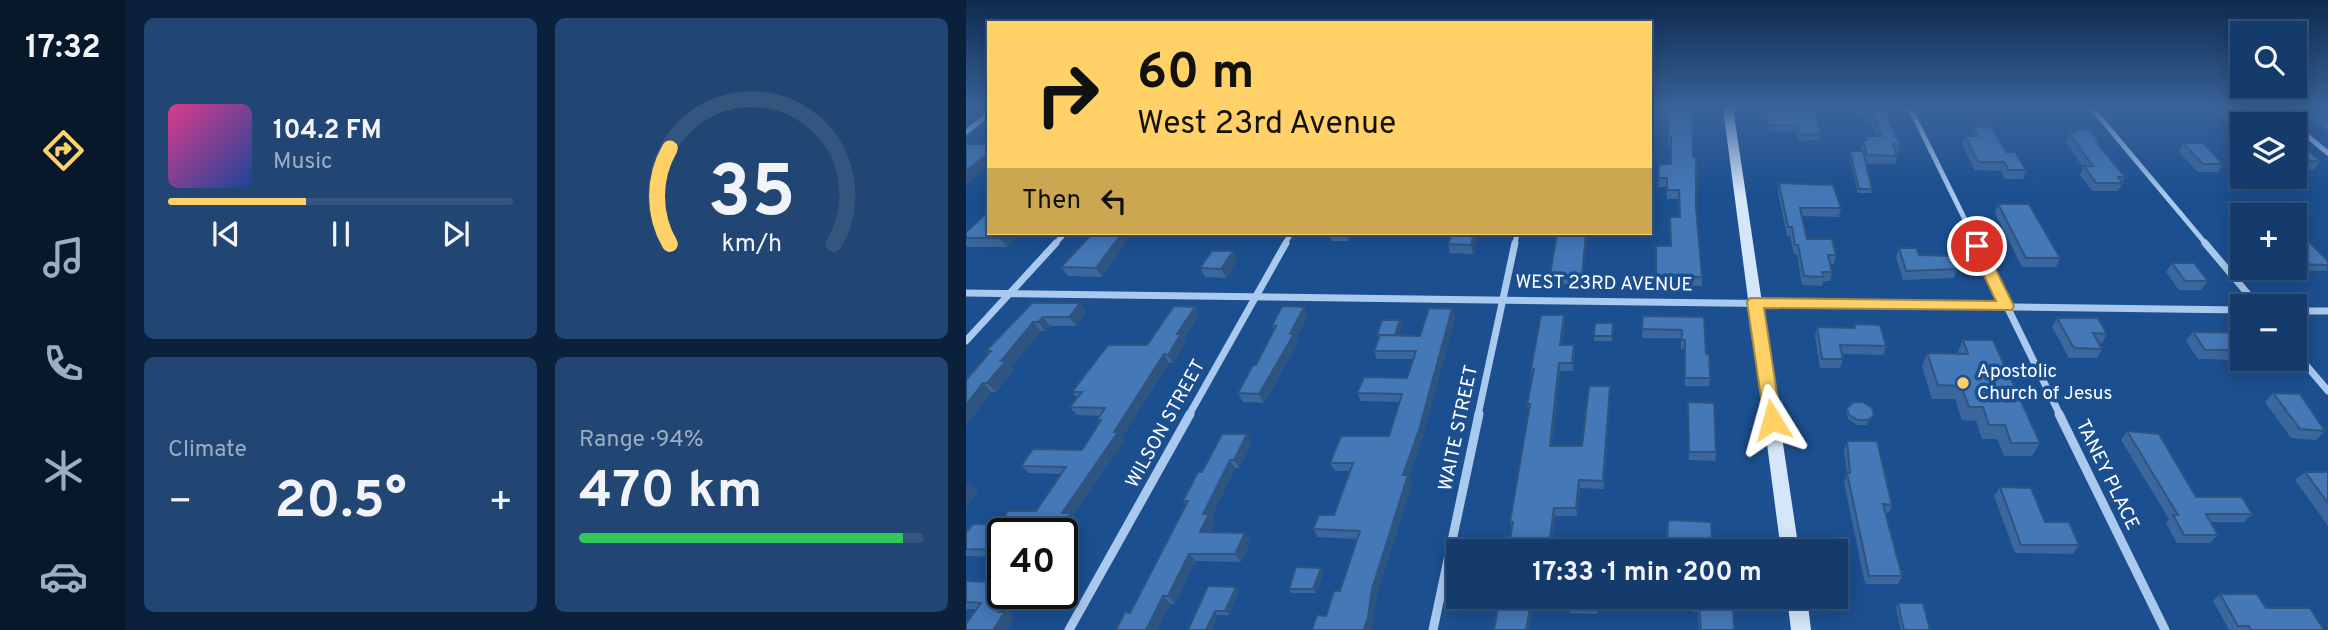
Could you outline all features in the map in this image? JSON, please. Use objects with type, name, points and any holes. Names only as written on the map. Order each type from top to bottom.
[{"type":"street","points":[[1732,137],[1788,539]]},
{"type":"street","name":"TANEY PLACE","points":[[1924,137],[2165,630]]},
{"type":"street","points":[[2117,137],[2248,294]]},
{"type":"street","points":[[2309,137],[2328,153]]},
{"type":"street","points":[[966,341],[1063,235]]},
{"type":"street","name":"WILSON STREET","points":[[1069,630],[1290,235]]},
{"type":"street","name":"WAITE STREET","points":[[1433,630],[1517,235]]},
{"type":"street","name":"WEST 23RD AVENUE","points":[[966,293],[2230,310]]},
{"type":"street","points":[[2307,311],[2328,312]]},
{"type":"street","points":[[2307,366],[2328,391]]},
{"type":"street","points":[[1798,609],[1801,630]]},
{"type":"building","points":[[1671,137],[1692,137],[1693,157],[1696,157],[1696,208],[1702,277],[1656,276],[1656,246],[1671,246],[1670,217],[1680,217],[1679,190],[1667,190],[1667,178],[1658,178],[1659,164],[1671,164]]},
{"type":"building","points":[[1866,137],[1897,137],[1900,145],[1893,144],[1897,156],[1867,155],[1863,140],[1867,140]]},
{"type":"building","points":[[1966,137],[1997,137],[2006,152],[2015,152],[2026,170],[2009,170],[2004,162],[1978,162]]},
{"type":"building","points":[[2072,137],[2096,137],[2100,143],[2097,143],[2125,177],[2118,177],[2123,183],[2096,183],[2084,166],[2093,166]]},
{"type":"building","points":[[2183,143],[2203,143],[2223,164],[2203,164]]},
{"type":"building","points":[[966,144],[987,144],[987,155],[966,171]]},
{"type":"building","points":[[2307,149],[2320,161],[2307,161]]},
{"type":"building","points":[[1850,151],[1863,151],[1872,189],[1859,189]]},
{"type":"building","points":[[1779,183],[1833,185],[1841,208],[1800,208],[1807,239],[1832,239],[1836,255],[1828,255],[1832,272],[1822,272],[1823,277],[1804,276],[1798,245],[1795,245],[1792,227],[1788,227]]},
{"type":"building","points":[[1998,204],[2029,204],[2060,258],[2026,258]]},
{"type":"building","points":[[987,213],[987,235],[1003,235],[1000,238],[966,238],[966,232]]},
{"type":"building","points":[[1091,235],[1121,235],[1096,268],[1061,267]]},
{"type":"building","points":[[1451,235],[1474,235],[1471,245],[1448,244]]},
{"type":"building","points":[[1557,235],[1586,235],[1582,276],[1550,275]]},
{"type":"building","points":[[2307,240],[2328,261],[2328,265],[2307,264]]},
{"type":"building","points":[[1899,248],[1916,248],[1919,255],[1952,256],[1957,269],[1906,271]]},
{"type":"building","points":[[1212,251],[1233,251],[1221,269],[1200,268]]},
{"type":"building","points":[[2172,263],[2194,263],[2208,281],[2185,281]]},
{"type":"building","points":[[1032,303],[1080,303],[1069,317],[1043,317],[1038,322],[1033,322],[1001,361],[1006,361],[987,383],[983,383],[966,405],[966,380],[991,351],[986,351]]},
{"type":"building","points":[[1174,306],[1195,307],[1177,334],[1181,334],[1168,355],[1164,354],[1114,432],[1118,432],[1062,513],[1071,513],[1068,518],[1003,518],[1008,511],[1036,511],[1066,467],[1021,466],[1033,449],[1082,450],[1101,420],[1097,420],[1105,408],[1070,407],[1082,392],[1072,392],[1108,345],[1147,345]]},
{"type":"building","points":[[1282,306],[1304,307],[1290,334],[1294,334],[1259,394],[1238,393],[1276,326],[1272,326]]},
{"type":"building","points":[[1429,308],[1452,309],[1419,430],[1403,475],[1408,475],[1372,589],[1364,630],[1312,630],[1317,615],[1326,616],[1334,591],[1340,591],[1360,531],[1313,529],[1319,515],[1334,515],[1353,463],[1330,463],[1341,436],[1389,436],[1402,394],[1357,393],[1364,377],[1407,378],[1416,351],[1374,351],[1380,335],[1420,336]]},
{"type":"building","points":[[1541,315],[1564,315],[1560,345],[1574,345],[1572,363],[1559,363],[1550,446],[1582,446],[1589,386],[1610,386],[1603,481],[1579,480],[1576,508],[1554,508],[1550,539],[1510,539],[1513,522],[1510,522],[1530,404],[1527,404],[1534,369],[1531,369]]},
{"type":"building","points":[[1643,316],[1704,317],[1710,378],[1685,378],[1685,340],[1682,340],[1682,330],[1642,329]]},
{"type":"building","points":[[2057,318],[2098,318],[2107,334],[2093,333],[2102,349],[2074,348]]},
{"type":"building","points":[[1382,320],[1400,320],[1395,335],[1377,335]]},
{"type":"building","points":[[1595,323],[1613,323],[1612,336],[1594,336]]},
{"type":"building","points":[[1854,324],[1880,325],[1886,346],[1840,345],[1843,359],[1822,359],[1817,327],[1855,328]]},
{"type":"building","points":[[2193,332],[2230,333],[2230,350],[2205,350]]},
{"type":"building","points":[[1963,340],[1993,340],[2040,443],[2011,443],[2005,425],[1989,425],[1983,407],[1969,407],[1961,386],[1938,385],[1927,353],[1968,354]]},
{"type":"building","points":[[2273,393],[2300,394],[2325,431],[2300,429]]},
{"type":"building","points":[[1688,402],[1714,403],[1716,452],[1689,452]]},
{"type":"building","points":[[1854,402],[1863,402],[1872,408],[1874,415],[1868,420],[1858,420],[1849,415],[1847,408]]},
{"type":"building","points":[[2127,431],[2159,434],[2196,497],[2242,497],[2252,514],[2206,514],[2218,535],[2184,535],[2173,515],[2178,515]]},
{"type":"building","points":[[1222,434],[1247,434],[1234,460],[1230,460],[1203,514],[1209,514],[1200,532],[1245,533],[1235,554],[1189,554],[1168,596],[1163,596],[1146,630],[1116,630],[1125,612],[1130,613],[1188,501],[1183,501]]},
{"type":"building","points":[[1847,441],[1877,441],[1892,505],[1883,504],[1902,576],[1869,576],[1847,473],[1850,473]]},
{"type":"building","points":[[2305,472],[2328,472],[2328,503]]},
{"type":"building","points":[[2000,487],[2031,488],[2045,522],[2069,522],[2079,545],[2021,545]]},
{"type":"building","points":[[1668,520],[1711,522],[1712,539],[1667,539]]},
{"type":"building","points":[[973,524],[987,524],[987,550],[966,549],[966,533]]},
{"type":"building","points":[[1296,567],[1321,568],[1313,589],[1289,589]]},
{"type":"building","points":[[966,581],[987,582],[987,609],[1000,609],[998,612],[1005,612],[993,630],[966,630],[966,624],[981,603],[966,602]]},
{"type":"building","points":[[1208,586],[1236,587],[1225,611],[1215,611],[1206,630],[1188,630]]},
{"type":"building","points":[[2220,594],[2257,594],[2266,608],[2310,608],[2324,630],[2251,630],[2249,626],[2238,626]]},
{"type":"building","points":[[1898,603],[1923,603],[1930,630],[1904,630]]},
{"type":"building","points":[[1498,609],[1530,609],[1526,630],[1494,630]]},
{"type":"building","points":[[1699,609],[1733,609],[1734,630],[1701,630]]},
{"type":"place","name":"Apostolic Church of Jesus","points":[[1963,383]]},
{"type":"route","points":[[1772,420],[1755,302],[2007,306],[1977,246]]}]
